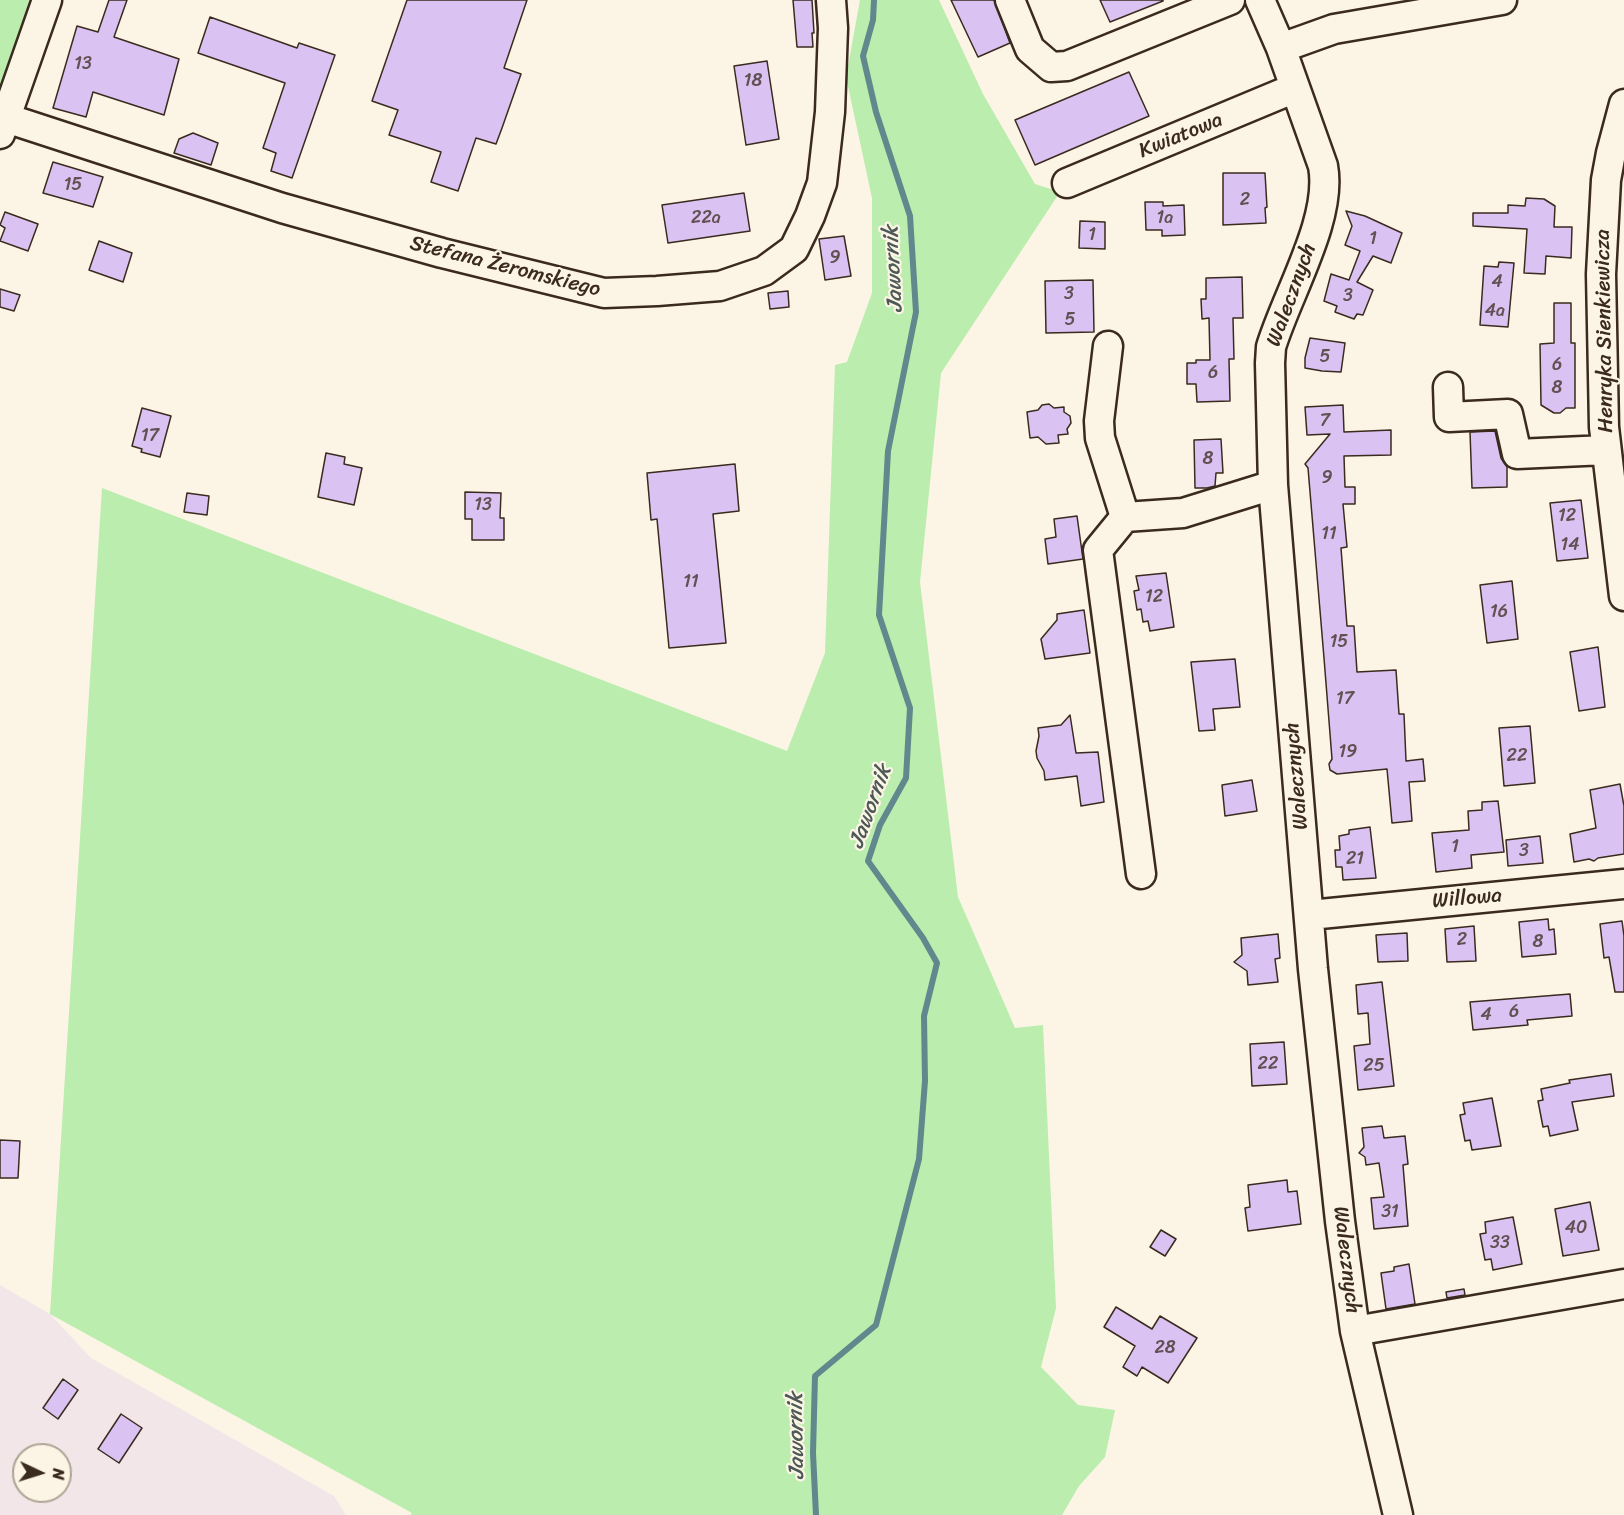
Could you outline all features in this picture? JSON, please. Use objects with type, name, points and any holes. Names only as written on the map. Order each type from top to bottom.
[{"type":"street","points":[[3,126],[47,0]]},
{"type":"street","name":"Stefana Żeromskiego","points":[[3,126],[442,253],[604,293],[720,286],[764,271],[794,249],[810,216],[822,183],[830,112],[833,28],[831,0]]},
{"type":"street","points":[[1010,0],[1029,48],[1051,67],[1066,66],[1230,0]]},
{"type":"street","name":"Walecznych","points":[[1260,0],[1281,48],[1323,166],[1326,188],[1315,231],[1271,347],[1273,485],[1314,979],[1339,1209],[1355,1331],[1398,1515]]},
{"type":"street","points":[[1281,48],[1334,29],[1502,0]]},
{"type":"street","name":"Kwiatowa","points":[[1067,183],[1295,88]]},
{"type":"street","name":"Henryka Sienkiewicza","points":[[1624,104],[1606,180],[1601,246],[1606,450],[1624,596]]},
{"type":"street","points":[[1108,346],[1099,421],[1100,438],[1125,517]]},
{"type":"street","points":[[1448,387],[1449,417],[1508,414],[1517,454],[1606,450]]},
{"type":"street","points":[[1141,874],[1098,550],[1125,517],[1183,513],[1273,485]]},
{"type":"street","name":"Willowa","points":[[1310,915],[1624,884]]},
{"type":"street","points":[[1355,1331],[1624,1284]]},
{"type":"shaded area","points":[[0,1285],[50,1314],[91,1358],[334,1496],[346,1515],[0,1515]]},
{"type":"green space","points":[[0,0],[30,0],[0,86]]},
{"type":"green space","points":[[860,0],[939,0],[983,94],[1035,184],[1060,192],[941,373],[920,582],[958,897],[1015,1028],[1043,1025],[1056,1308],[1041,1367],[1078,1405],[1115,1410],[1105,1457],[1079,1486],[1062,1515],[410,1515],[412,1513],[50,1314],[102,488],[787,751],[825,653],[835,365],[847,362],[872,293],[872,198],[846,77]]},
{"type":"building","points":[[109,0],[127,0],[114,37],[179,59],[164,115],[93,92],[86,117],[53,108],[77,26],[98,32]]},
{"type":"building","points":[[407,0],[527,0],[504,68],[521,74],[502,128],[496,144],[476,138],[458,191],[431,182],[441,152],[389,135],[398,110],[372,101]]},
{"type":"building","points":[[793,0],[812,0],[813,47],[797,47]]},
{"type":"building","points":[[951,0],[994,0],[1010,43],[978,57]]},
{"type":"building","points":[[1100,0],[1163,0],[1163,1],[1110,22]]},
{"type":"building","points":[[210,17],[297,48],[299,43],[335,55],[292,178],[271,171],[276,153],[263,148],[285,83],[198,53]]},
{"type":"building","points":[[767,61],[779,139],[746,145],[734,66]]},
{"type":"building","points":[[1129,72],[1149,116],[1035,165],[1015,120]]},
{"type":"building","points":[[193,133],[218,143],[211,165],[174,153],[179,139]]},
{"type":"building","points":[[53,162],[103,177],[93,207],[43,193]]},
{"type":"building","points":[[1223,173],[1265,173],[1266,223],[1223,225]]},
{"type":"building","points":[[744,193],[750,231],[668,243],[662,205]]},
{"type":"building","points":[[1526,198],[1544,199],[1555,206],[1554,227],[1572,227],[1571,258],[1546,256],[1545,274],[1524,273],[1527,229],[1473,226],[1473,213],[1508,213],[1508,205],[1525,206]]},
{"type":"building","points":[[1145,202],[1163,202],[1163,206],[1184,205],[1185,235],[1162,236],[1162,230],[1146,230]]},
{"type":"building","points":[[1346,211],[1365,216],[1402,233],[1391,263],[1373,256],[1357,282],[1373,290],[1363,315],[1357,314],[1354,319],[1335,312],[1337,306],[1324,301],[1331,274],[1349,280],[1360,251],[1345,245],[1352,226]]},
{"type":"building","points":[[5,212],[38,224],[28,251],[0,241],[5,228],[0,225]]},
{"type":"building","points":[[1080,221],[1105,222],[1105,249],[1079,248]]},
{"type":"building","points":[[844,236],[851,276],[825,280],[819,239]]},
{"type":"building","points":[[99,241],[132,253],[123,282],[89,270]]},
{"type":"building","points":[[1499,262],[1514,263],[1508,327],[1480,325],[1484,266],[1498,267]]},
{"type":"building","points":[[1242,277],[1243,318],[1233,318],[1234,359],[1229,359],[1230,401],[1197,402],[1196,384],[1187,384],[1187,363],[1196,363],[1196,360],[1210,360],[1209,318],[1202,319],[1201,299],[1206,299],[1206,278]]},
{"type":"building","points":[[1093,280],[1094,332],[1046,333],[1045,281]]},
{"type":"building","points":[[0,289],[20,295],[14,311],[0,307]]},
{"type":"building","points":[[788,291],[789,307],[770,309],[768,293]]},
{"type":"building","points":[[1554,303],[1571,303],[1571,343],[1575,343],[1575,408],[1566,408],[1560,413],[1554,413],[1541,405],[1540,344],[1554,343]]},
{"type":"building","points":[[1310,338],[1345,343],[1341,372],[1305,368]]},
{"type":"building","points":[[1049,404],[1054,408],[1064,407],[1064,412],[1070,416],[1068,434],[1058,435],[1059,443],[1046,444],[1038,437],[1030,438],[1027,412],[1038,410],[1042,405]]},
{"type":"building","points":[[1343,405],[1344,432],[1391,430],[1391,455],[1344,456],[1345,487],[1355,487],[1355,504],[1343,504],[1347,547],[1341,548],[1347,626],[1354,626],[1357,672],[1396,670],[1399,714],[1404,714],[1406,761],[1423,759],[1425,781],[1409,782],[1412,821],[1392,823],[1387,769],[1337,774],[1330,770],[1329,764],[1332,759],[1324,658],[1308,468],[1305,464],[1330,434],[1307,435],[1305,407]]},
{"type":"building","points":[[142,408],[171,416],[160,457],[141,452],[142,449],[132,446]]},
{"type":"building","points":[[1495,431],[1501,458],[1507,467],[1507,487],[1472,488],[1470,432]]},
{"type":"building","points":[[1221,439],[1223,473],[1216,473],[1215,486],[1195,488],[1194,440]]},
{"type":"building","points":[[326,453],[345,457],[344,464],[362,468],[354,505],[318,497]]},
{"type":"building","points":[[735,464],[739,511],[713,514],[726,643],[669,648],[657,519],[651,520],[647,473]]},
{"type":"building","points":[[465,492],[501,493],[500,518],[504,518],[504,540],[472,540],[472,519],[465,519]]},
{"type":"building","points":[[187,493],[209,496],[207,515],[184,512]]},
{"type":"building","points":[[1581,500],[1588,558],[1557,561],[1550,503]]},
{"type":"building","points":[[1077,516],[1083,559],[1048,564],[1045,539],[1056,537],[1054,519]]},
{"type":"building","points":[[1166,573],[1174,627],[1150,631],[1148,621],[1143,622],[1141,609],[1137,610],[1134,591],[1139,590],[1136,576]]},
{"type":"building","points":[[1512,581],[1518,639],[1487,643],[1480,585]]},
{"type":"building","points":[[1084,610],[1090,653],[1045,659],[1041,639],[1057,620],[1057,614]]},
{"type":"building","points":[[1598,647],[1605,707],[1579,711],[1570,652]]},
{"type":"building","points":[[1235,659],[1240,707],[1213,709],[1215,730],[1199,731],[1191,662]]},
{"type":"building","points":[[1070,715],[1076,753],[1098,752],[1104,802],[1081,806],[1077,776],[1045,780],[1036,751],[1038,728],[1061,725]]},
{"type":"building","points":[[1530,726],[1535,783],[1504,786],[1499,728]]},
{"type":"building","points":[[1252,780],[1257,811],[1225,816],[1222,785]]},
{"type":"building","points":[[1620,784],[1624,806],[1624,854],[1598,858],[1594,861],[1589,859],[1574,862],[1570,834],[1596,828],[1590,790]]},
{"type":"building","points":[[1498,801],[1504,852],[1471,855],[1472,868],[1436,872],[1432,833],[1469,830],[1468,811],[1482,810],[1482,802]]},
{"type":"building","points":[[1370,827],[1376,878],[1343,880],[1342,867],[1336,867],[1335,850],[1340,850],[1339,836],[1349,834],[1349,830]]},
{"type":"building","points":[[1540,836],[1543,863],[1508,866],[1506,840]]},
{"type":"building","points":[[1548,919],[1549,930],[1554,929],[1556,954],[1522,957],[1519,922]]},
{"type":"building","points":[[1622,921],[1624,992],[1615,992],[1609,957],[1604,958],[1600,924]]},
{"type":"building","points":[[1474,926],[1476,961],[1447,962],[1445,929]]},
{"type":"building","points":[[1407,933],[1408,961],[1378,962],[1376,935]]},
{"type":"building","points":[[1278,934],[1280,958],[1275,959],[1278,982],[1248,985],[1247,971],[1234,962],[1242,955],[1241,938]]},
{"type":"building","points":[[1382,982],[1394,1086],[1358,1090],[1354,1046],[1370,1044],[1368,1013],[1358,1014],[1356,985]]},
{"type":"building","points":[[1570,994],[1572,1016],[1527,1020],[1528,1025],[1473,1030],[1470,1002]]},
{"type":"building","points":[[1284,1042],[1287,1084],[1252,1086],[1250,1044]]},
{"type":"building","points":[[1611,1074],[1614,1096],[1572,1102],[1578,1130],[1550,1136],[1548,1126],[1543,1127],[1538,1101],[1543,1100],[1541,1089],[1570,1083],[1569,1080]]},
{"type":"building","points":[[1492,1098],[1501,1146],[1472,1150],[1470,1140],[1465,1141],[1460,1115],[1465,1114],[1463,1103]]},
{"type":"building","points":[[1382,1126],[1384,1138],[1405,1136],[1408,1164],[1403,1165],[1408,1226],[1374,1229],[1371,1198],[1384,1197],[1379,1163],[1366,1165],[1365,1157],[1359,1153],[1364,1147],[1362,1128]]},
{"type":"building","points":[[0,1140],[20,1141],[18,1178],[0,1178]]},
{"type":"building","points":[[1287,1180],[1288,1192],[1297,1191],[1301,1224],[1248,1231],[1245,1208],[1250,1207],[1248,1185]]},
{"type":"building","points":[[1590,1202],[1599,1250],[1563,1256],[1555,1209]]},
{"type":"building","points":[[1513,1217],[1522,1264],[1493,1270],[1491,1259],[1485,1260],[1480,1234],[1486,1233],[1485,1222]]},
{"type":"building","points":[[1161,1230],[1176,1239],[1165,1256],[1150,1247]]},
{"type":"building","points":[[1409,1264],[1415,1304],[1386,1309],[1381,1273],[1394,1271],[1394,1267]]},
{"type":"building","points":[[1464,1289],[1465,1295],[1447,1298],[1446,1292]]},
{"type":"building","points":[[1116,1307],[1152,1329],[1160,1316],[1197,1338],[1168,1383],[1142,1367],[1137,1376],[1123,1367],[1135,1346],[1104,1327]]},
{"type":"building","points":[[63,1379],[78,1390],[58,1419],[43,1408]]},
{"type":"building","points":[[121,1414],[142,1428],[119,1463],[98,1449]]},
{"type":"waterway","name":"Jawornik","points":[[816,1515],[813,1453],[815,1376],[876,1325],[919,1159],[925,1081],[924,1016],[937,963],[923,938],[868,861],[880,825],[906,778],[910,708],[879,615],[888,451],[916,312],[910,216],[876,112],[863,56],[873,20],[874,0]]}]
